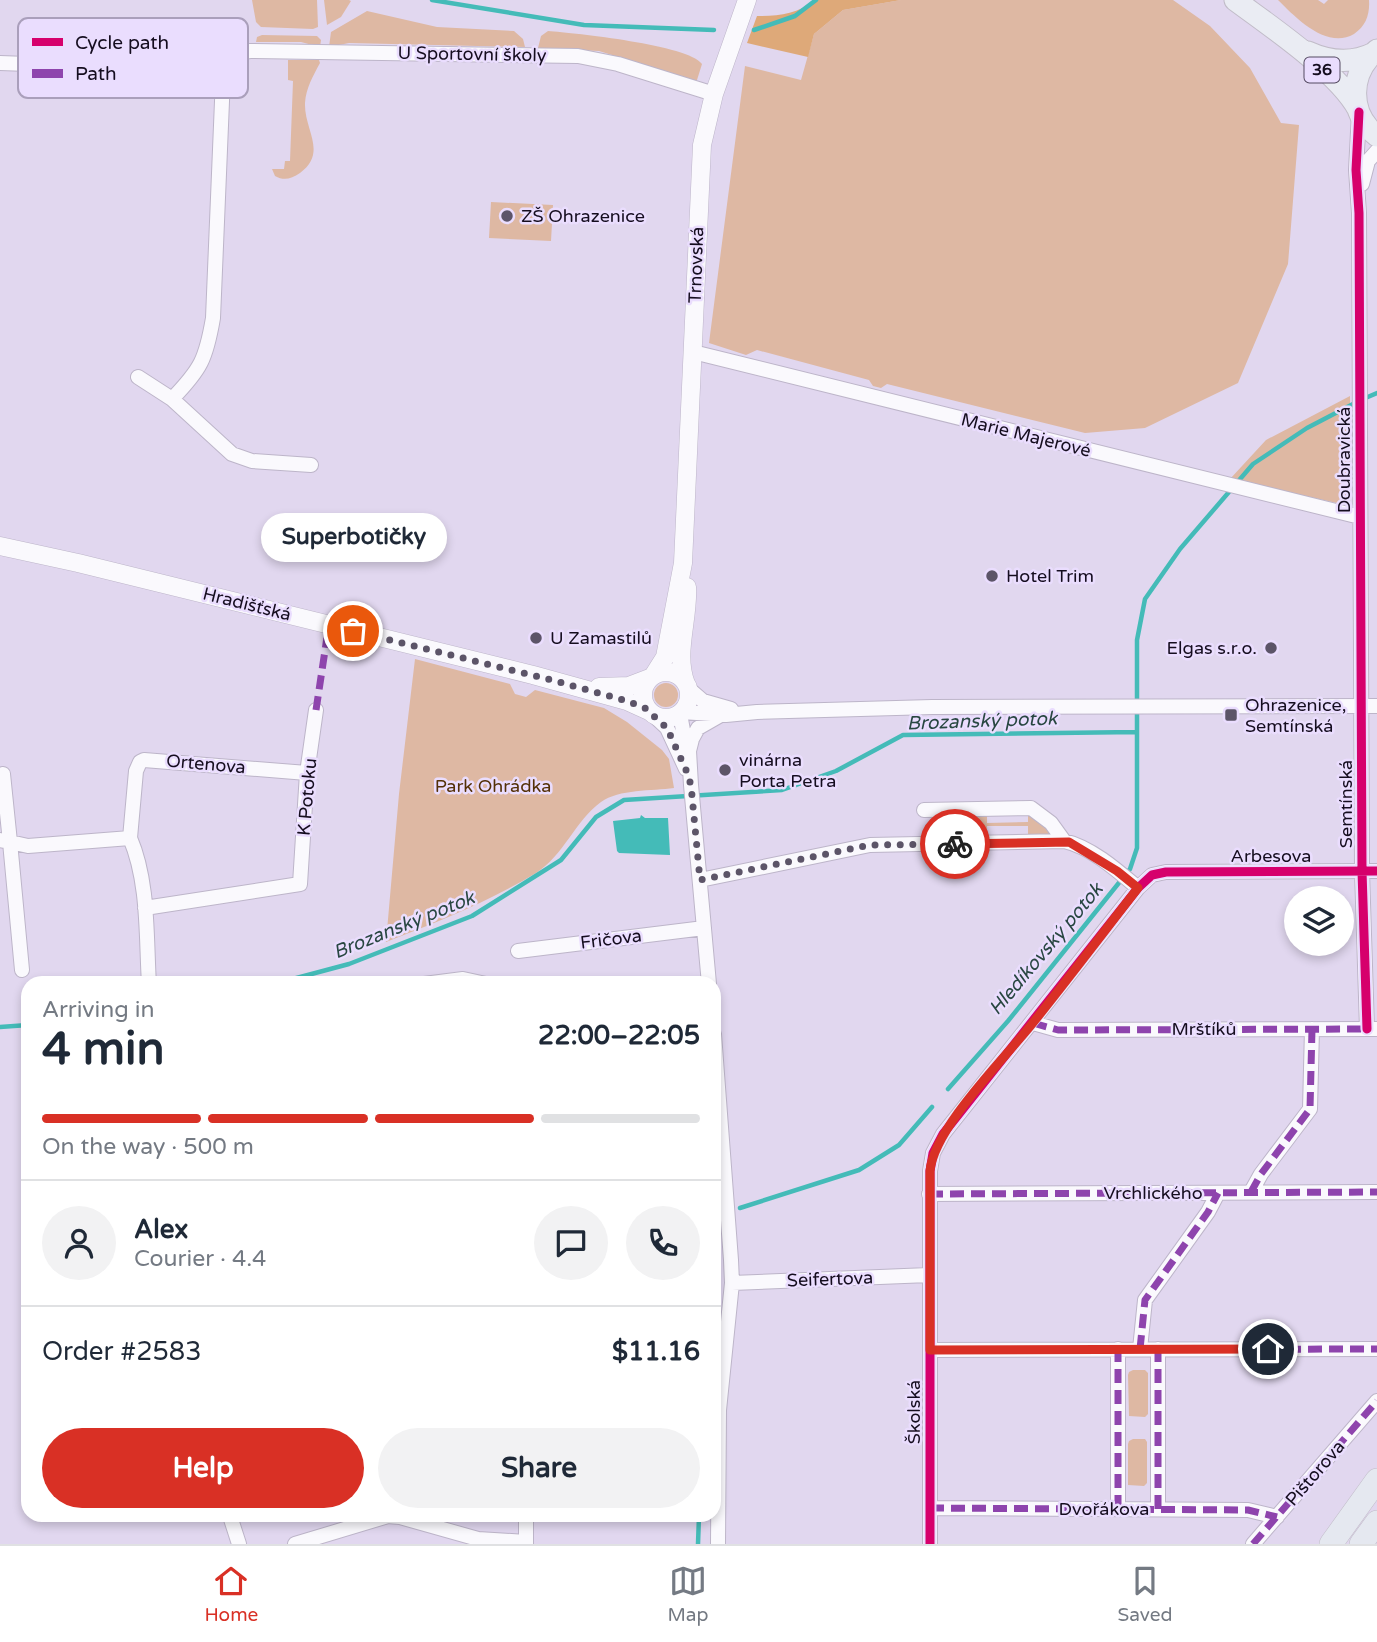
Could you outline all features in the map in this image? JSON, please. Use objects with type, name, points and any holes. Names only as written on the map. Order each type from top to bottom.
[{"type":"highway","points":[[1331,1544],[1377,1480]]},
{"type":"highway","points":[[1361,1544],[1377,1522]]},
{"type":"main road","name":"36","points":[[1235,0],[1332,78],[1368,128],[1377,136]]},
{"type":"main road","name":"36","points":[[1282,36],[1308,52],[1336,61],[1354,60],[1375,51]]},
{"type":"main road","name":"36","points":[[1358,111],[1356,80],[1375,51]]},
{"type":"street","name":"Trnovská","points":[[652,677],[661,665],[667,646],[682,573],[700,161],[714,94],[747,0]]},
{"type":"street","name":"U Sportovní školy","points":[[248,51],[578,57],[618,64],[714,94]]},
{"type":"street","name":"U Sportovní školy","points":[[0,63],[18,64]]},
{"type":"street","points":[[172,399],[199,369],[209,343],[213,318],[222,98]]},
{"type":"street","name":"Doubravická","points":[[1358,111],[1356,170],[1359,213],[1361,706]]},
{"type":"street","name":"Doubravická","points":[[1359,213],[1365,171],[1370,157],[1377,151]]},
{"type":"street","name":"Marie Majerové","points":[[692,352],[1360,517]]},
{"type":"street","points":[[138,377],[172,399],[232,454],[243,460],[311,465]]},
{"type":"street","name":"Trnovská","points":[[685,537],[687,609],[681,665],[687,686]]},
{"type":"street","name":"Hradišťská","points":[[0,546],[533,676],[627,701],[651,713]]},
{"type":"street","points":[[690,778],[674,740],[651,713],[643,697],[645,685],[652,677],[663,672],[674,674],[708,703],[757,712]]},
{"type":"street","name":"Hradišťská","points":[[533,676],[600,687],[629,686],[652,677]]},
{"type":"street","points":[[687,686],[688,702],[681,713],[690,778]]},
{"type":"street","points":[[651,713],[666,718],[681,713],[721,715],[757,712],[1127,705],[1377,706]]},
{"type":"street","name":"Semtínská","points":[[1361,706],[1370,871],[1372,1029]]},
{"type":"street","name":"K Potoku","points":[[145,908],[300,884],[307,773],[316,710]]},
{"type":"street","points":[[708,976],[689,751],[694,735],[701,725],[721,715]]},
{"type":"street","name":"Ortenova","points":[[149,976],[145,908],[138,863],[130,838],[136,771],[140,762],[144,760],[307,773]]},
{"type":"street","points":[[3,774],[5,841],[22,970]]},
{"type":"street","points":[[923,810],[1031,808],[1051,823],[1064,841]]},
{"type":"street","points":[[5,841],[28,846],[130,838]]},
{"type":"street","points":[[700,880],[870,845],[1064,841],[1080,846],[1134,885]]},
{"type":"street","name":"Arbesova","points":[[1166,872],[1370,871]]},
{"type":"street","name":"Školská","points":[[930,1544],[931,1161],[939,1140],[957,1115],[1033,1023],[1134,885],[1152,875],[1166,872]]},
{"type":"street","name":"Fričova","points":[[518,951],[704,928]]},
{"type":"street","name":"Mrštíků","points":[[1033,1023],[1058,1030],[1372,1029]]},
{"type":"street","points":[[1251,1192],[1261,1174],[1310,1109],[1312,1029]]},
{"type":"street","points":[[721,1112],[732,1283],[721,1380]]},
{"type":"street","name":"Vrchlického","points":[[929,1194],[1377,1192]]},
{"type":"street","points":[[1140,1349],[1145,1300],[1218,1193]]},
{"type":"street","name":"Seifertova","points":[[732,1283],[929,1275]]},
{"type":"street","points":[[1118,1349],[1118,1509]]},
{"type":"street","points":[[1158,1349],[1158,1509]]},
{"type":"street","points":[[930,1350],[1377,1349]]},
{"type":"street","name":"Pištorova","points":[[1253,1544],[1377,1401]]},
{"type":"street","name":"Dvořákova","points":[[930,1508],[1248,1510],[1277,1517]]},
{"type":"street","points":[[232,1522],[239,1544]]},
{"type":"street","points":[[295,1544],[368,1522]]},
{"type":"street","points":[[418,1522],[478,1539],[526,1543],[526,1522]]},
{"type":"street","points":[[718,1522],[718,1544]]},
{"type":"green space","points":[[252,0],[317,0],[318,27],[261,27],[256,22]]},
{"type":"green space","points":[[324,0],[351,1],[341,17],[327,25]]},
{"type":"green space","points":[[901,0],[1173,0],[1210,26],[1250,68],[1281,123],[1299,125],[1288,264],[1238,383],[1145,428],[1085,433],[887,384],[881,388],[873,386],[869,380],[757,350],[746,355],[709,343],[745,66],[801,80],[814,34],[843,10]]},
{"type":"green space","points":[[1278,0],[1318,0],[1324,4],[1328,0],[1369,0],[1369,10],[1358,31],[1344,38],[1333,38],[1313,30]]},
{"type":"green space","points":[[367,11],[437,27],[514,31],[523,39],[525,47],[349,43],[329,47],[331,32]]},
{"type":"green space","points":[[548,31],[655,46],[693,57],[702,64],[697,80],[694,80],[599,51],[538,48],[541,36]]},
{"type":"green space","points":[[317,36],[321,40],[320,47],[301,42],[256,42],[257,37]]},
{"type":"green space","points":[[288,60],[319,60],[320,63],[308,87],[305,103],[313,140],[312,157],[300,173],[284,179],[275,176],[272,169],[284,169],[285,161],[290,161],[293,81],[288,80]]},
{"type":"green space","points":[[491,202],[553,205],[551,241],[489,238]]},
{"type":"green space","points":[[1350,396],[1350,506],[1230,479],[1266,440]]},
{"type":"green space","name":"Park Ohrádka","points":[[415,659],[510,684],[515,694],[526,697],[535,690],[604,708],[627,722],[662,750],[669,759],[674,788],[626,793],[608,798],[592,810],[546,866],[536,873],[481,902],[386,942],[399,794]]},
{"type":"green space","points":[[666,683],[674,687],[678,695],[674,703],[666,707],[658,703],[654,695],[658,687]]},
{"type":"green space","points":[[1028,811],[1050,834],[1028,836],[1028,826],[987,826],[987,836],[980,837],[972,828],[973,821],[980,814],[987,812],[987,823],[1028,822]]},
{"type":"green space","points":[[1133,1370],[1145,1370],[1148,1373],[1148,1414],[1145,1417],[1129,1416],[1128,1375]]},
{"type":"green space","points":[[1133,1439],[1145,1439],[1147,1442],[1147,1483],[1144,1486],[1128,1485],[1128,1444]]},
{"type":"shaded area","points":[[815,0],[901,0],[843,10],[814,34],[808,57],[747,43],[757,16],[788,13]]},
{"type":"shaded area","points":[[641,815],[645,818],[668,818],[670,855],[617,851],[613,821],[640,818]]},
{"type":"waterway","points":[[432,0],[584,25],[714,30]]},
{"type":"waterway","points":[[754,30],[795,16],[816,0]]},
{"type":"waterway","name":"Brozanský potok","points":[[1363,399],[1377,393]]},
{"type":"waterway","name":"Brozanský potok","points":[[304,976],[349,964],[472,916],[561,860],[596,817],[624,800],[782,790],[836,771],[903,735],[1137,732],[1137,640],[1145,599],[1180,549],[1253,464],[1307,428],[1355,403]]},
{"type":"waterway","name":"Hledíkovský potok","points":[[948,1089],[1008,1021],[1130,869],[1137,848],[1137,732]]},
{"type":"waterway","name":"Brozanský potok","points":[[0,1027],[21,1026]]},
{"type":"waterway","name":"Hledíkovský potok","points":[[740,1208],[859,1170],[899,1145],[932,1107]]},
{"type":"waterway","name":"Hledíkovský potok","points":[[698,1544],[699,1522]]},
{"type":"marked path","points":[[316,710],[329,624]]},
{"type":"marked path","points":[[1033,1023],[1058,1030],[1371,1029]]},
{"type":"marked path","points":[[1251,1192],[1261,1174],[1310,1109],[1312,1029]]},
{"type":"marked path","points":[[929,1194],[1377,1192]]},
{"type":"marked path","points":[[1140,1349],[1145,1300],[1208,1212],[1218,1193]]},
{"type":"marked path","points":[[1118,1349],[1118,1509]]},
{"type":"marked path","points":[[1158,1349],[1158,1509]]},
{"type":"marked path","points":[[930,1350],[1377,1349]]},
{"type":"marked path","points":[[1253,1544],[1377,1401]]},
{"type":"marked path","points":[[930,1508],[1248,1510],[1277,1517]]},
{"type":"cycle path","points":[[1359,112],[1356,170],[1359,213],[1362,871],[1367,1029]]},
{"type":"cycle path","points":[[930,1544],[930,1171],[933,1153],[943,1134],[1138,888],[1152,875],[1166,872],[1377,871]]},
{"type":"way so far","points":[[353,631],[552,680],[645,708],[667,728],[691,785],[700,880],[870,845],[955,844]]},
{"type":"place","name":"ZŠ Ohrazenice","points":[[507,216]]},
{"type":"place","name":"Hotel Trim","points":[[992,576]]},
{"type":"place","name":"Superbotičky","points":[[353,631]]},
{"type":"place","name":"U Zamastilů","points":[[536,638]]},
{"type":"place","name":"Elgas s.r.o.","points":[[1271,648]]},
{"type":"place","name":"Ohrazenice, Semtínská","points":[[1231,715]]},
{"type":"place","name":"vinárna Porta Petra","points":[[725,770]]},
{"type":"route","points":[[955,844],[1069,842],[1080,846],[1138,888],[957,1115],[933,1153],[930,1171],[930,1350],[1268,1349]]}]
